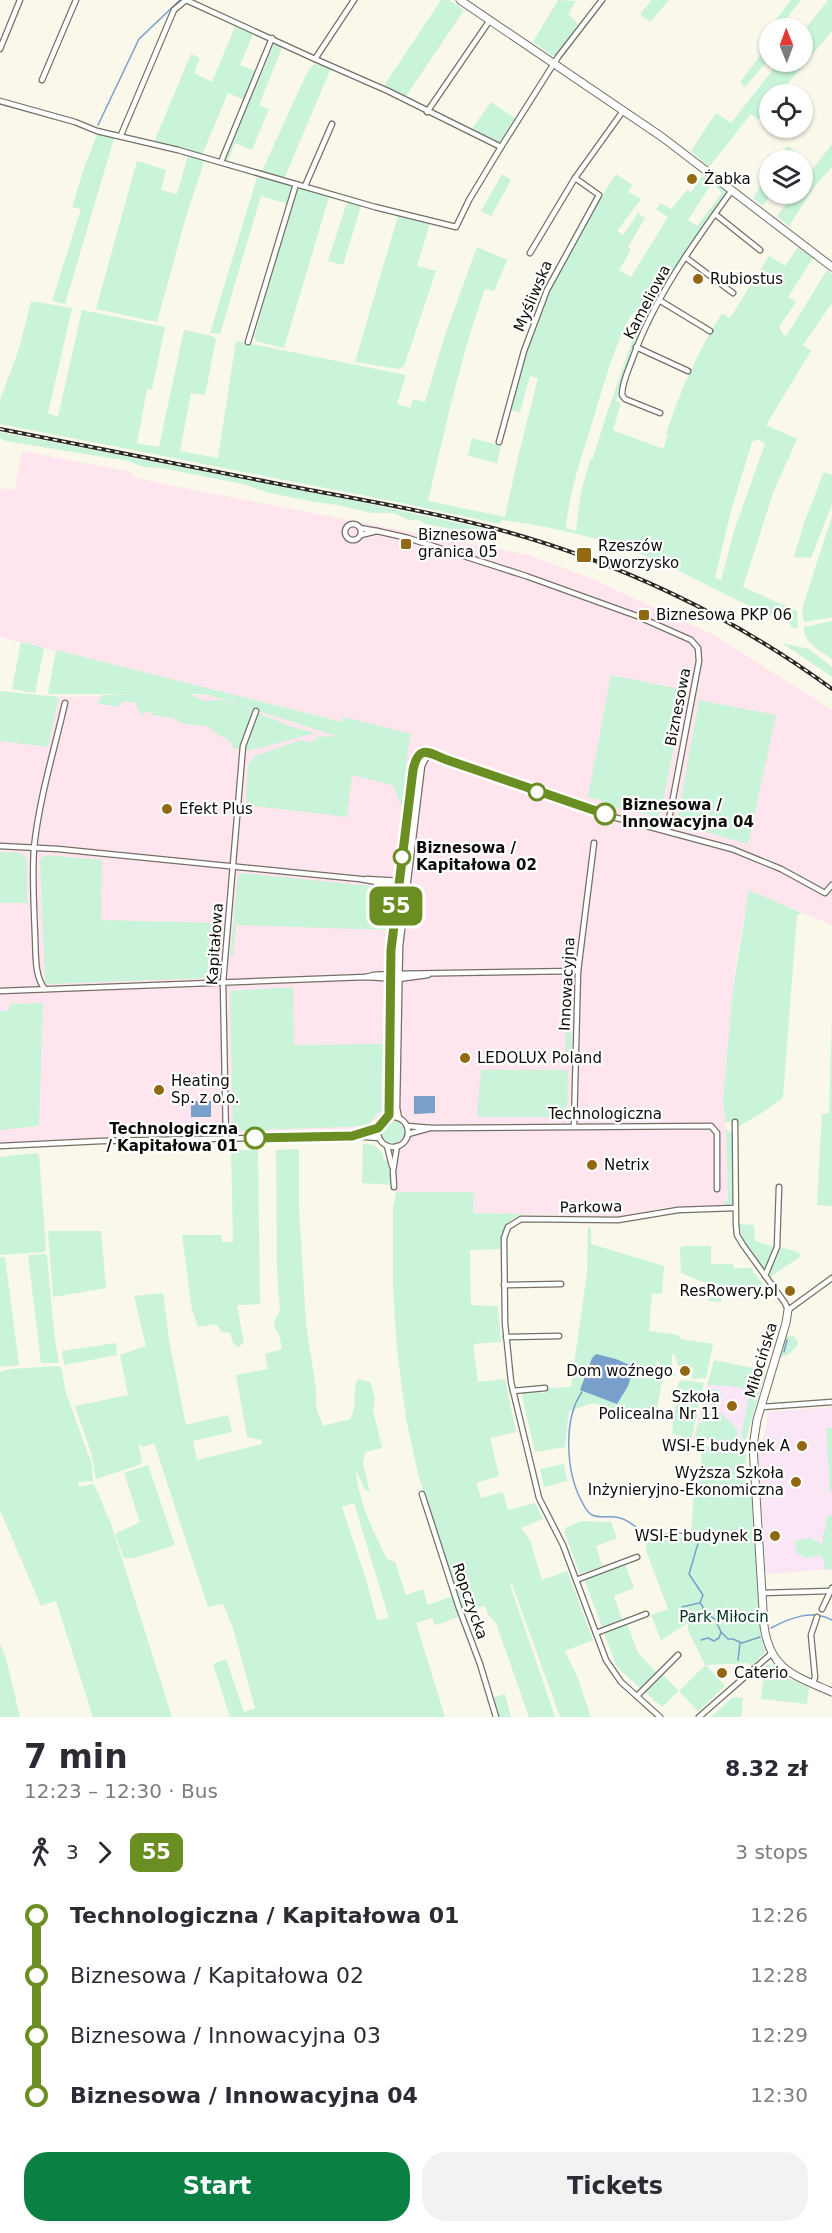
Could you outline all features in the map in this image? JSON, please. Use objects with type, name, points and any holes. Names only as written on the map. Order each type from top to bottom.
[{"type":"street","points":[[0,49],[20,0]]},
{"type":"street","points":[[42,80],[76,0]]},
{"type":"street","points":[[121,135],[174,10],[186,0],[272,38],[501,147]]},
{"type":"street","points":[[315,59],[354,0]]},
{"type":"street","points":[[460,0],[623,111],[732,190],[832,267]]},
{"type":"street","points":[[0,101],[75,122],[97,131],[121,135],[456,227],[473,192],[554,63],[602,0]]},
{"type":"street","points":[[428,112],[489,20]]},
{"type":"street","points":[[221,162],[272,38]]},
{"type":"street","name":"Myśliwska","points":[[530,253],[575,178],[623,111]]},
{"type":"street","points":[[305,186],[332,124]]},
{"type":"street","name":"Myśliwska","points":[[499,442],[524,351],[547,290],[599,195],[575,178]]},
{"type":"street","points":[[248,342],[296,184]]},
{"type":"street","name":"Kameliowa","points":[[660,413],[628,401],[622,395],[624,382],[644,328],[659,300],[686,256],[732,190]]},
{"type":"street","points":[[715,214],[760,250]]},
{"type":"street","points":[[686,256],[733,292]]},
{"type":"street","points":[[659,300],[710,331]]},
{"type":"street","points":[[636,347],[688,371]]},
{"type":"street","points":[[351,524],[377,531],[361,535],[357,539],[348,537],[346,532],[347,527],[351,524]]},
{"type":"street","points":[[360,528],[361,535]]},
{"type":"street","name":"Biznesowa","points":[[377,531],[408,538],[603,602],[675,632],[696,644],[699,661],[667,830]]},
{"type":"street","points":[[45,990],[40,984],[38,974],[33,891],[34,848],[42,801],[65,703]]},
{"type":"street","name":"Kapitałowa","points":[[226,1139],[223,983],[243,751],[256,711]]},
{"type":"street","points":[[388,1118],[392,941],[415,762],[423,752],[591,810],[709,841],[754,857],[825,892],[832,885]]},
{"type":"street","points":[[387,1146],[397,1146],[404,1142],[408,1134],[407,1126],[397,1114],[398,976],[401,928],[422,766],[426,758],[432,754]]},
{"type":"street","name":"Innowacyjna","points":[[574,1126],[578,971],[594,843]]},
{"type":"street","points":[[0,846],[407,884]]},
{"type":"street","points":[[0,992],[578,971]]},
{"type":"street","points":[[352,1136],[378,1128],[388,1118],[399,1118]]},
{"type":"street","name":"Miłocińska","points":[[735,1122],[737,1235],[788,1310],[754,1432],[753,1449],[766,1640],[771,1654]]},
{"type":"street","name":"Technologiczna","points":[[407,1126],[432,1128],[711,1126],[717,1133],[717,1189]]},
{"type":"street","points":[[378,1128],[380,1138],[387,1146],[394,1187]]},
{"type":"street","name":"Technologiczna","points":[[408,1134],[432,1128]]},
{"type":"street","points":[[0,1146],[90,1141],[352,1136],[380,1138]]},
{"type":"street","points":[[393,1171],[397,1146]]},
{"type":"street","points":[[765,1276],[777,1247],[779,1187]]},
{"type":"street","name":"Parkowa","points":[[660,1717],[612,1672],[558,1533],[539,1498],[513,1391],[506,1337],[505,1233],[508,1227],[521,1219],[618,1220],[678,1210],[735,1208]]},
{"type":"street","points":[[788,1310],[832,1278]]},
{"type":"street","points":[[504,1285],[561,1284]]},
{"type":"street","points":[[506,1337],[559,1336]]},
{"type":"street","points":[[513,1391],[545,1388]]},
{"type":"street","points":[[761,1407],[832,1402]]},
{"type":"street","name":"Ropczycka","points":[[422,1494],[496,1717]]},
{"type":"street","points":[[576,1580],[637,1557]]},
{"type":"street","points":[[762,1593],[831,1589],[822,1609]]},
{"type":"street","points":[[596,1633],[646,1614]]},
{"type":"street","points":[[813,1684],[815,1677],[811,1635],[818,1617]]},
{"type":"street","points":[[699,1717],[771,1654],[784,1669],[832,1692]]},
{"type":"street","points":[[637,1696],[678,1655]]},
{"type":"shaded area","points":[[22,451],[132,472],[132,477],[179,487],[529,555],[592,579],[714,635],[832,710],[832,925],[749,891],[736,962],[723,1098],[728,1200],[722,1206],[667,1207],[616,1217],[472,1213],[474,1192],[396,1192],[397,1130],[154,1135],[0,1143],[0,691],[45,697],[209,695],[338,736],[342,722],[0,637],[0,488],[15,490]]},
{"type":"shaded area","points":[[715,1360],[766,1371],[745,1443],[693,1439]]},
{"type":"shaded area","name":"Wyższa Szkoła Inżynieryjno-Ekonomiczna","points":[[832,1407],[832,1569],[766,1574],[758,1455],[767,1424],[767,1412]]},
{"type":"green space","points":[[441,0],[449,0],[464,10],[404,99],[383,87]]},
{"type":"green space","points":[[558,0],[576,1],[568,14],[579,25],[555,57],[533,42]]},
{"type":"green space","points":[[652,0],[669,0],[650,22],[640,14]]},
{"type":"green space","points":[[791,0],[801,0],[787,18],[777,18]]},
{"type":"green space","points":[[828,0],[832,0],[832,31],[813,54],[813,19]]},
{"type":"green space","points":[[236,24],[254,32],[240,65],[257,72],[245,100],[228,93],[202,155],[154,142],[191,54],[200,58],[194,73],[212,82]]},
{"type":"green space","points":[[275,42],[283,45],[259,105],[269,109],[252,150],[235,143],[227,163],[223,161]]},
{"type":"green space","points":[[759,57],[759,71],[745,87],[740,82]]},
{"type":"green space","points":[[314,64],[331,68],[284,179],[261,173],[307,73]]},
{"type":"green space","points":[[771,72],[798,72],[787,84],[762,84]]},
{"type":"green space","points":[[759,87],[759,119],[751,114],[709,167],[691,151],[716,113],[731,123]]},
{"type":"green space","points":[[491,102],[515,118],[500,142],[496,143],[471,130]]},
{"type":"green space","points":[[98,132],[115,135],[65,304],[52,301],[81,209],[72,207]]},
{"type":"green space","points":[[832,144],[832,167],[813,189],[813,169]]},
{"type":"green space","points":[[188,155],[205,159],[187,213],[157,322],[96,309],[137,161],[166,170],[161,190],[177,194]]},
{"type":"green space","points":[[258,174],[293,185],[288,204],[261,196],[220,334],[210,333]]},
{"type":"green space","points":[[502,174],[511,180],[491,216],[481,211]]},
{"type":"green space","points":[[616,174],[633,185],[628,192],[641,199],[617,231],[623,235],[638,213],[645,218],[628,247],[631,250],[619,270],[631,277],[668,217],[656,209],[661,203],[671,209],[687,190],[691,192],[703,175],[712,183],[688,220],[697,226],[722,193],[714,185],[717,183],[727,191],[644,321],[616,401],[621,403],[613,430],[663,449],[677,402],[705,342],[722,313],[730,318],[769,256],[785,266],[798,247],[813,258],[788,297],[796,302],[779,327],[784,336],[787,335],[827,270],[832,274],[832,303],[803,345],[811,351],[766,425],[797,439],[773,493],[743,587],[797,611],[798,628],[655,560],[587,536],[502,520],[500,524],[0,424],[0,400],[19,349],[31,301],[72,308],[48,413],[58,417],[82,310],[165,327],[152,389],[147,389],[137,443],[159,447],[184,330],[212,336],[216,339],[205,395],[191,393],[180,451],[218,458],[236,341],[406,375],[397,404],[410,408],[413,399],[425,402],[445,335],[477,247],[507,260],[494,291],[485,289],[476,315],[428,501],[505,517],[538,378],[530,376],[520,412],[510,410],[528,346],[558,273]],"holes":[[[633,312],[640,318],[581,491],[576,531],[566,528],[576,474],[610,365]],[[758,439],[765,444],[734,531],[721,580],[715,578],[730,514],[752,442]]]},
{"type":"green space","points":[[299,188],[329,197],[284,348],[256,341],[254,337],[296,191]]},
{"type":"green space","points":[[759,189],[759,203],[753,198]]},
{"type":"green space","points":[[347,202],[361,206],[343,265],[328,261]]},
{"type":"green space","points":[[786,204],[803,204],[789,226],[777,216]]},
{"type":"green space","points":[[398,216],[430,223],[417,266],[436,271],[404,366],[398,369],[355,362]]},
{"type":"green space","points":[[0,432],[351,500],[495,531],[489,533],[458,530],[409,520],[393,513],[372,513],[266,492],[243,484],[161,468],[143,467],[128,461],[6,441],[0,438]]},
{"type":"green space","points":[[472,438],[501,446],[497,463],[468,456]]},
{"type":"green space","points":[[824,472],[832,475],[832,504],[811,558],[794,557],[804,523]]},
{"type":"green space","points":[[832,516],[832,617],[805,622],[802,609]]},
{"type":"green space","points":[[832,621],[832,659],[806,638],[804,627]]},
{"type":"green space","points":[[21,642],[44,648],[35,693],[12,689]]},
{"type":"green space","points":[[782,643],[809,649],[832,667],[832,677]]},
{"type":"green space","points":[[56,650],[342,722],[343,717],[411,734],[402,808],[393,785],[352,775],[347,817],[246,805],[248,765],[255,756],[298,741],[312,742],[317,737],[336,736],[209,695],[189,694],[205,701],[221,700],[245,707],[289,726],[315,733],[251,750],[234,749],[229,740],[208,726],[184,724],[172,718],[152,715],[152,712],[147,711],[142,715],[136,703],[124,701],[118,707],[97,703],[102,695],[134,694],[48,694]]},
{"type":"green space","points":[[611,675],[685,690],[661,813],[656,817],[603,804],[601,800],[588,797]]},
{"type":"green space","points":[[0,691],[59,697],[48,747],[0,741]]},
{"type":"green space","points":[[699,700],[776,715],[748,844],[684,826],[678,816]]},
{"type":"green space","points":[[424,754],[420,763],[412,815],[417,762]]},
{"type":"green space","points":[[0,852],[21,853],[27,859],[27,903],[0,903]]},
{"type":"green space","points":[[46,855],[102,860],[101,920],[220,923],[216,974],[211,978],[48,984],[45,982],[40,859]]},
{"type":"green space","points":[[241,873],[390,888],[393,894],[386,964],[386,930],[236,925],[233,956],[230,955],[238,876]]},
{"type":"green space","points":[[749,890],[802,913],[797,915],[783,1097],[736,1128],[735,1122],[725,1122],[723,1098],[733,989]]},
{"type":"green space","points":[[400,898],[402,898],[395,967],[394,949]]},
{"type":"green space","points":[[293,987],[294,1045],[383,1044],[381,1110],[367,1126],[233,1131],[230,991]]},
{"type":"green space","points":[[393,993],[396,993],[394,1105],[392,1105]]},
{"type":"green space","points":[[43,1003],[39,1126],[0,1130],[0,1011],[8,1011],[10,1004]]},
{"type":"green space","points":[[572,1005],[571,1064],[565,1064],[566,1009],[563,1007]]},
{"type":"green space","points":[[832,1020],[832,1206],[817,1205],[822,1114],[829,1113]]},
{"type":"green space","points":[[481,1070],[568,1070],[567,1117],[477,1117]]},
{"type":"green space","points":[[393,1121],[401,1124],[404,1132],[401,1140],[393,1143],[385,1140],[382,1132],[385,1124]]},
{"type":"green space","points":[[726,1130],[733,1133],[733,1204],[722,1206],[728,1199]]},
{"type":"green space","points":[[363,1144],[374,1145],[383,1154],[384,1161],[388,1160],[391,1185],[362,1183]]},
{"type":"green space","points":[[299,1149],[299,1208],[306,1324],[316,1389],[316,1407],[323,1426],[350,1419],[358,1379],[370,1382],[375,1397],[373,1410],[382,1448],[365,1452],[363,1463],[370,1493],[364,1488],[356,1470],[357,1482],[367,1516],[387,1559],[395,1562],[406,1595],[423,1589],[428,1605],[453,1596],[460,1616],[437,1625],[434,1624],[432,1618],[416,1623],[445,1717],[230,1717],[213,1664],[226,1659],[244,1712],[255,1708],[233,1628],[223,1604],[208,1607],[154,1443],[143,1447],[138,1443],[142,1461],[139,1465],[96,1479],[91,1453],[75,1406],[128,1395],[120,1355],[146,1346],[134,1296],[163,1293],[169,1340],[186,1425],[228,1415],[232,1432],[193,1441],[197,1460],[262,1444],[262,1440],[247,1437],[236,1375],[268,1369],[265,1354],[282,1349],[274,1321],[280,1311],[277,1273],[276,1150]],"holes":[[[354,1503],[389,1618],[377,1620],[342,1507]]]},
{"type":"green space","points":[[231,1150],[258,1150],[260,1304],[237,1305],[244,1343],[238,1347],[233,1343],[230,1333],[222,1332],[216,1324],[198,1327],[192,1310],[182,1235],[221,1235],[222,1242],[233,1242]]},
{"type":"green space","points":[[35,1153],[39,1155],[46,1249],[44,1252],[0,1255],[0,1157]]},
{"type":"green space","points":[[396,1192],[474,1192],[473,1213],[525,1214],[513,1219],[505,1226],[500,1249],[470,1250],[471,1305],[498,1306],[501,1342],[473,1344],[478,1382],[505,1379],[516,1432],[490,1438],[499,1476],[476,1483],[481,1498],[503,1492],[508,1510],[535,1503],[543,1519],[521,1528],[530,1540],[542,1580],[567,1571],[593,1640],[565,1651],[578,1679],[591,1717],[560,1717],[512,1584],[510,1585],[555,1717],[529,1717],[496,1623],[489,1616],[485,1606],[461,1611],[418,1474],[406,1418],[397,1349],[393,1287],[393,1208]]},
{"type":"green space","points":[[739,1224],[754,1225],[755,1241],[775,1247],[765,1268],[762,1268],[745,1245]]},
{"type":"green space","points":[[588,1227],[591,1227],[591,1244],[664,1266],[662,1294],[652,1293],[649,1331],[678,1335],[681,1339],[713,1344],[706,1378],[692,1379],[693,1368],[678,1366],[675,1355],[672,1354],[672,1370],[676,1376],[664,1374],[656,1361],[662,1381],[655,1421],[593,1403],[569,1411],[565,1447],[535,1452],[521,1392],[540,1391],[544,1394],[550,1388],[571,1387],[587,1273]]},
{"type":"green space","points":[[48,1231],[101,1231],[106,1288],[53,1297]]},
{"type":"green space","points":[[711,1246],[711,1264],[733,1264],[734,1268],[751,1268],[766,1289],[708,1284],[681,1273],[680,1248]]},
{"type":"green space","points":[[780,1247],[798,1252],[801,1256],[769,1278],[768,1275]]},
{"type":"green space","points":[[28,1255],[47,1255],[59,1363],[41,1363]]},
{"type":"green space","points":[[0,1257],[5,1257],[19,1365],[0,1367]]},
{"type":"green space","points":[[709,1289],[722,1290],[721,1302],[708,1301]]},
{"type":"green space","points":[[789,1335],[795,1337],[798,1343],[791,1352],[780,1357],[785,1338]]},
{"type":"green space","points":[[116,1343],[117,1355],[64,1365],[62,1351]]},
{"type":"green space","points":[[714,1360],[766,1371],[745,1442],[741,1435],[750,1390],[707,1385]]},
{"type":"green space","points":[[61,1367],[66,1393],[92,1465],[93,1481],[79,1482],[78,1487],[94,1484],[111,1524],[172,1717],[93,1717],[56,1601],[41,1606],[0,1510],[0,1372],[10,1369]]},
{"type":"green space","points":[[683,1380],[704,1383],[692,1437],[689,1439],[672,1433],[678,1383]]},
{"type":"green space","points":[[711,1389],[717,1389],[722,1397],[720,1403],[711,1405],[706,1400],[706,1394]]},
{"type":"green space","points":[[717,1410],[731,1422],[738,1432],[734,1442],[699,1439],[696,1436],[697,1426]]},
{"type":"green space","points":[[826,1428],[832,1428],[832,1491],[830,1491]]},
{"type":"green space","name":"Park Miłocin","points":[[703,1447],[746,1450],[746,1484],[751,1485],[761,1637],[765,1652],[752,1666],[748,1663],[706,1665],[725,1686],[698,1711],[679,1691],[705,1665],[688,1630],[688,1623],[661,1640],[651,1615],[668,1609],[646,1550],[647,1540],[691,1536],[694,1492],[697,1489],[703,1461],[701,1460]]},
{"type":"green space","points":[[564,1464],[567,1481],[544,1487],[540,1469]]},
{"type":"green space","points":[[148,1465],[175,1545],[135,1558],[124,1558],[115,1534],[140,1522],[124,1473]]},
{"type":"green space","points":[[832,1514],[832,1569],[825,1570],[824,1560],[820,1555],[806,1558],[797,1553],[795,1541],[810,1538],[822,1544],[828,1516]]},
{"type":"green space","points":[[582,1521],[611,1522],[617,1538],[596,1546],[602,1566],[580,1574],[564,1531],[565,1528]]},
{"type":"green space","points":[[625,1564],[634,1588],[614,1596],[622,1620],[602,1627],[584,1579]]},
{"type":"green space","points":[[627,1624],[638,1653],[657,1673],[640,1688],[617,1667],[604,1633]]},
{"type":"green space","points":[[0,1643],[7,1662],[20,1717],[0,1717]]},
{"type":"green space","points":[[769,1663],[779,1674],[809,1688],[807,1704],[761,1699],[764,1675],[755,1675]]},
{"type":"green space","points":[[663,1675],[679,1691],[662,1707],[645,1692]]},
{"type":"green space","points":[[505,1694],[511,1717],[497,1717],[492,1698]]},
{"type":"green space","points":[[733,1697],[743,1698],[741,1717],[711,1717]]},
{"type":"water","points":[[414,1096],[435,1096],[435,1113],[414,1114]]},
{"type":"water","points":[[191,1101],[211,1101],[211,1117],[191,1117]]},
{"type":"water","points":[[596,1354],[634,1367],[628,1386],[617,1404],[580,1390],[592,1358]]},
{"type":"waterway","points":[[98,125],[139,39],[180,0]]},
{"type":"waterway","points":[[784,1352],[787,1340]]},
{"type":"waterway","points":[[582,1392],[576,1403],[569,1430],[572,1475],[581,1500],[592,1515],[623,1519],[647,1535]]},
{"type":"waterway","points":[[652,1535],[684,1533],[696,1535],[699,1540],[689,1574],[703,1595],[700,1603],[703,1612],[715,1619],[721,1632],[728,1639],[742,1643],[760,1637]]},
{"type":"waterway","points":[[682,1607],[699,1603]]},
{"type":"waterway","points":[[771,1628],[801,1616],[817,1615],[832,1620]]},
{"type":"waterway","points":[[701,1640],[708,1638],[714,1641],[719,1638],[721,1632]]},
{"type":"waterway","points":[[738,1660],[740,1643]]},
{"type":"railway","points":[[0,429],[414,510],[535,540],[625,573],[711,613],[793,662],[832,689]]},
{"type":"bus line","name":"55","points":[[255,1138],[352,1136],[373,1131],[388,1118],[392,941],[413,770],[419,754],[427,751],[605,814]]},
{"type":"place","name":"Żabka","points":[[692,179]]},
{"type":"place","name":"Rubiostus","points":[[698,279]]},
{"type":"place","name":"Biznesowa granica 05","points":[[406,544]]},
{"type":"place","name":"Rzeszów Dworzysko","points":[[584,555]]},
{"type":"place","name":"Biznesowa PKP 06","points":[[644,615]]},
{"type":"place","name":"Efekt Plus","points":[[167,809]]},
{"type":"place","name":"Biznesowa / Innowacyjna 04","points":[[605,814]]},
{"type":"place","name":"Biznesowa / Kapitałowa 02","points":[[402,857]]},
{"type":"place","name":"LEDOLUX Poland","points":[[465,1058]]},
{"type":"place","name":"Heating Sp. z o.o.","points":[[159,1090]]},
{"type":"place","name":"Technologiczna / Kapitałowa 01","points":[[255,1138]]},
{"type":"place","name":"Netrix","points":[[592,1165]]},
{"type":"place","name":"ResRowery.pl","points":[[790,1291]]},
{"type":"place","name":"Dom woźnego","points":[[685,1371]]},
{"type":"place","name":"Szkoła Policealna Nr 11","points":[[732,1406]]},
{"type":"place","name":"WSI-E budynek A","points":[[802,1446]]},
{"type":"place","name":"Wyższa Szkoła Inżynieryjno-Ekonomiczna","points":[[796,1482]]},
{"type":"place","name":"WSI-E budynek B","points":[[775,1536]]},
{"type":"place","name":"Caterio","points":[[722,1673]]}]
